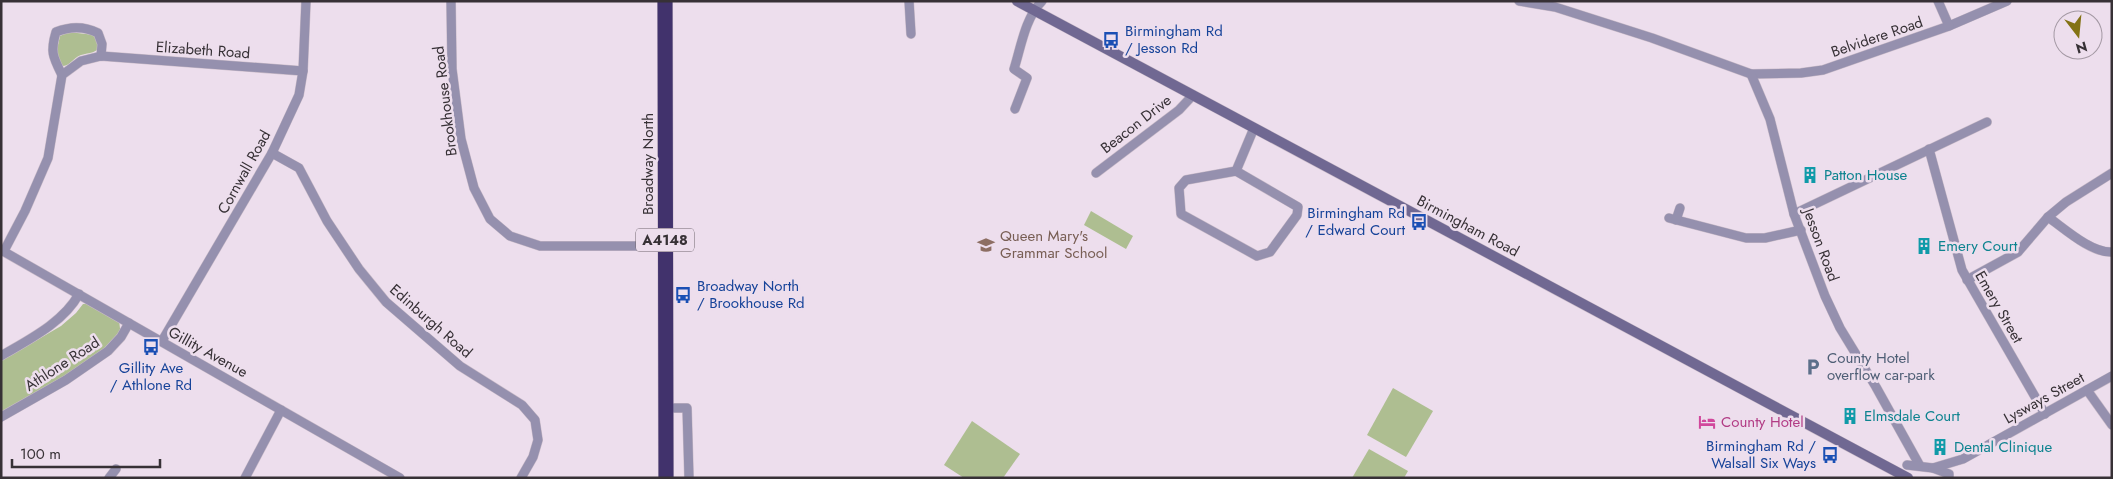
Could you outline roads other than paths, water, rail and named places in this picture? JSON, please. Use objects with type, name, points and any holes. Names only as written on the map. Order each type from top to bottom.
[{"type":"highway","name":"Broadway North","points":[[665,1],[666,478]]},
{"type":"street","name":"Cornwall Road","points":[[162,341],[272,153],[299,95],[303,71],[306,1]]},
{"type":"street","name":"Brookhouse Road","points":[[452,1],[452,69],[460,139],[474,188],[490,219],[510,236],[540,246],[665,246]]},
{"type":"street","points":[[909,1],[911,34]]},
{"type":"street","name":"Birmingham Road","points":[[1018,1],[1906,477]]},
{"type":"street","points":[[1014,109],[1027,78],[1014,69],[1024,34],[1042,1]]},
{"type":"street","points":[[1519,1],[1555,7],[1652,38],[1750,74]]},
{"type":"street","points":[[1938,1],[1949,26]]},
{"type":"street","name":"Belvidere Road","points":[[1750,74],[1801,73],[1822,70],[1949,26],[2007,1]]},
{"type":"street","points":[[2,251],[25,211],[48,158],[62,75],[53,60],[52,44],[56,32],[67,28],[87,28],[98,33],[102,44],[102,56]]},
{"type":"street","name":"Elizabeth Road","points":[[62,75],[81,61],[102,56],[303,71]]},
{"type":"street","name":"Jesson Road","points":[[1750,74],[1770,119],[1794,214],[1811,264],[1840,328],[1920,466]]},
{"type":"street","name":"Beacon Drive","points":[[1096,173],[1179,110],[1193,95]]},
{"type":"street","points":[[1794,214],[1987,122]]},
{"type":"street","points":[[1236,170],[1254,128]]},
{"type":"street","name":"Emery Street","points":[[1929,149],[1962,270],[2045,414]]},
{"type":"street","name":"Edinburgh Road","points":[[272,153],[299,168],[327,221],[359,269],[386,302],[460,366],[522,405],[535,420],[538,440],[533,457],[521,478]]},
{"type":"street","points":[[1236,170],[1298,207],[1297,215],[1270,252],[1265,254],[1257,256],[1181,214],[1179,188],[1186,180],[1236,170]]},
{"type":"street","points":[[1967,280],[2018,252],[2048,217],[2082,190],[2112,173]]},
{"type":"street","points":[[1680,208],[1673,219],[1746,238],[1765,238],[1801,230]]},
{"type":"street","points":[[2048,217],[2085,244],[2101,251],[2112,252]]},
{"type":"street","name":"Gillity Avenue","points":[[2,251],[400,478]]},
{"type":"street","points":[[1,356],[56,321],[75,302],[79,294]]},
{"type":"street","name":"Athlone Road","points":[[1,417],[66,380],[108,351],[121,337],[128,323]]},
{"type":"street","name":"Lysways Street","points":[[1932,468],[1963,459],[2112,376]]},
{"type":"street","points":[[2087,390],[2112,425]]},
{"type":"street","points":[[666,408],[687,408],[689,478]]},
{"type":"street","points":[[244,478],[281,410]]},
{"type":"street","points":[[1906,477],[1902,469],[1907,465],[1907,443]]},
{"type":"street","name":"Lysways Street","points":[[1907,465],[1932,468],[1949,476],[1963,459]]},
{"type":"street","points":[[109,478],[116,469]]},
{"type":"place","name":"Birmingham Rd / Jesson Rd","points":[[1111,40]]},
{"type":"place","name":"Patton House","points":[[1810,175]]},
{"type":"place","name":"Birmingham Rd / Edward Court","points":[[1419,222]]},
{"type":"place","name":"Queen Mary's Grammar School","points":[[986,245]]},
{"type":"place","name":"Emery Court","points":[[1924,246]]},
{"type":"place","name":"Broadway North / Brookhouse Rd","points":[[683,295]]},
{"type":"place","name":"Gillity Ave / Athlone Rd","points":[[151,347]]},
{"type":"place","name":"County Hotel overflow car-park","points":[[1813,367]]},
{"type":"place","name":"Elmsdale Court","points":[[1850,416]]},
{"type":"place","name":"County Hotel","points":[[1707,422]]},
{"type":"place","name":"Dental Clinique","points":[[1940,447]]},
{"type":"place","name":"Birmingham Rd / Walsall Six Ways","points":[[1830,455]]}]
